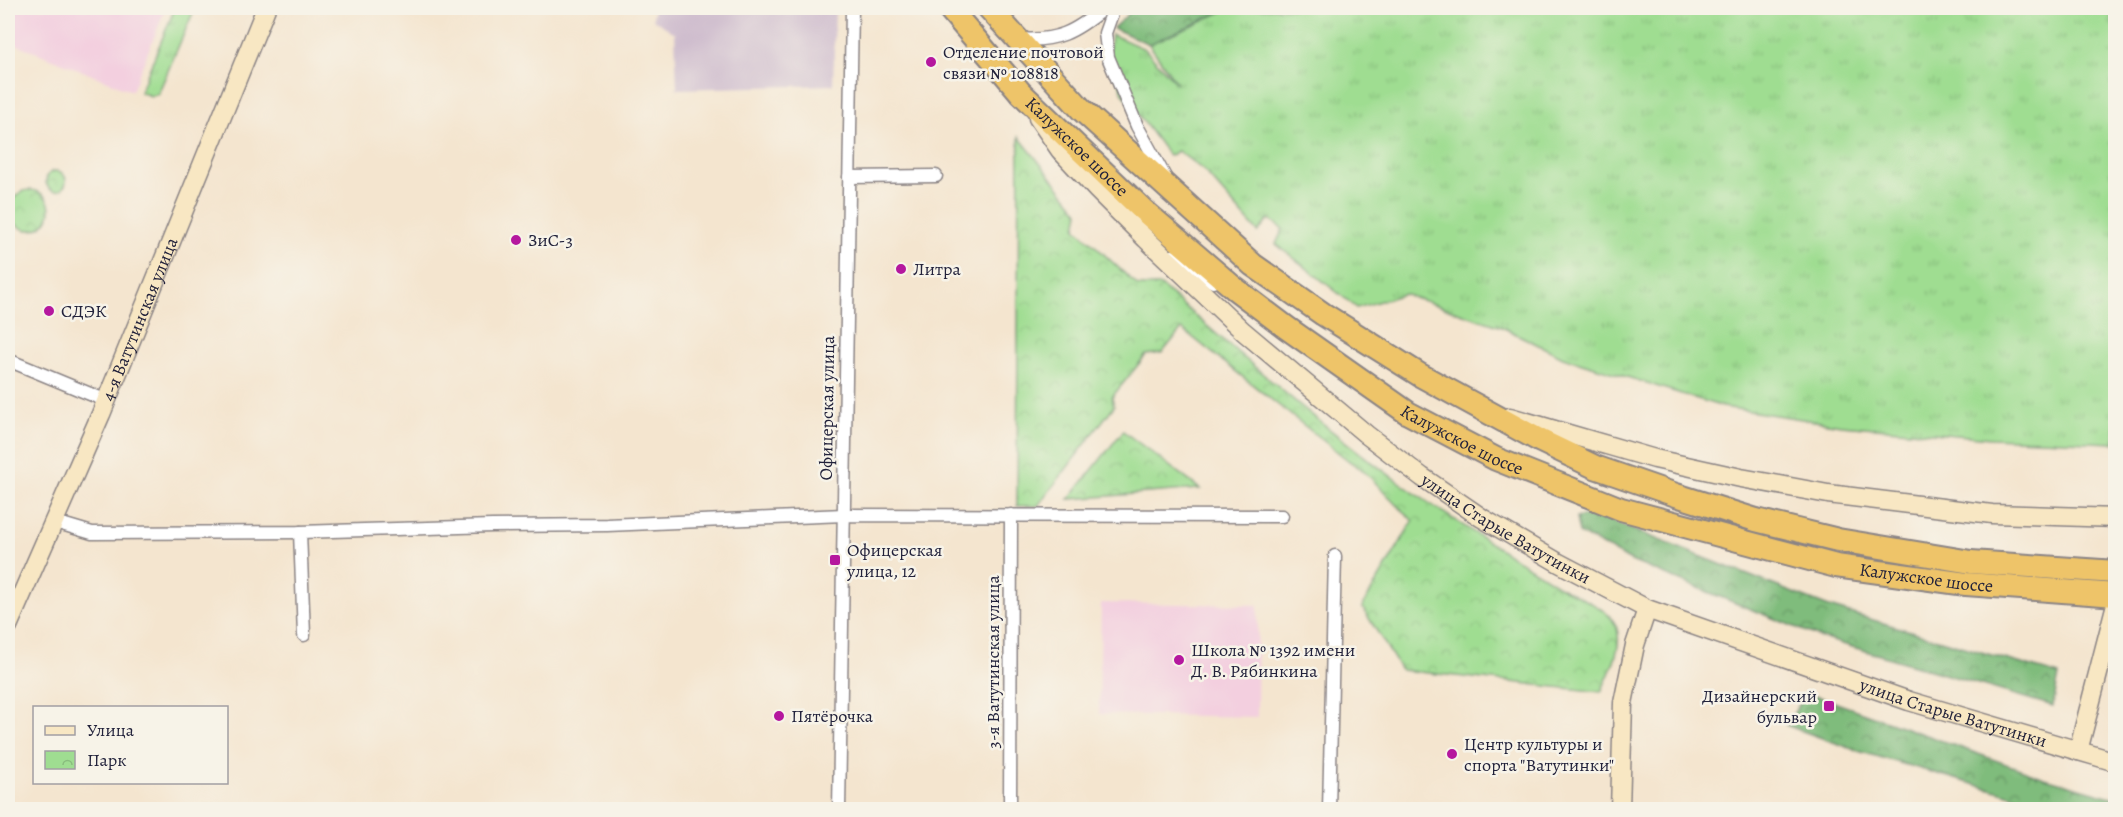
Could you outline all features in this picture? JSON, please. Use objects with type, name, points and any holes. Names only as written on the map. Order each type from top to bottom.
[{"type":"highway","name":"Калужское шоссе","points":[[949,8],[1021,93],[1142,209],[1234,288],[1287,328],[1408,412],[1496,459],[1621,509],[1836,566],[1966,584],[2104,595]]},
{"type":"highway","name":"Калужское шоссе","points":[[989,8],[1082,110],[1252,265],[1323,314],[1420,375],[1541,441],[1595,466],[1756,520],[1839,540],[1971,562],[2109,572]]},
{"type":"main road","name":"4-я Ватутинская улица","points":[[8,626],[106,401],[266,8]]},
{"type":"main road","name":"улица Старые Ватутинки","points":[[1021,93],[1060,150],[1146,239],[1243,330],[1305,385],[1422,477],[1491,524],[1647,609],[1889,694],[2115,762]]},
{"type":"main road","points":[[1489,411],[1655,459],[1828,494],[1992,514],[2115,518]]},
{"type":"main road","points":[[2078,751],[2115,604]]},
{"type":"main road","points":[[1620,810],[1623,703],[1635,645],[1647,609]]},
{"type":"street","name":"Офицерская улица","points":[[839,810],[852,8]]},
{"type":"street","points":[[1016,39],[1058,38],[1083,25],[1104,8]]},
{"type":"street","points":[[1114,8],[1106,33],[1105,44],[1108,57],[1137,126],[1175,195]]},
{"type":"street","points":[[849,177],[936,176]]},
{"type":"street","points":[[1146,239],[1287,328]]},
{"type":"street","points":[[8,360],[106,401]]},
{"type":"street","points":[[55,522],[92,533],[300,532],[607,525],[844,515],[1282,516]]},
{"type":"street","name":"3-я Ватутинская улица","points":[[1010,810],[1011,515]]},
{"type":"street","points":[[300,532],[304,635]]},
{"type":"street","points":[[1329,810],[1335,556]]},
{"type":"shaded area","points":[[8,8],[166,8],[132,91],[8,41]]},
{"type":"shaded area","points":[[654,8],[835,8],[833,85],[677,89],[675,33],[653,19]]},
{"type":"shaded area","name":"Школа № 1392 имени Д. В. Рябинкина","points":[[1101,603],[1258,605],[1257,717],[1099,714]]},
{"type":"green space","points":[[175,8],[195,8],[158,94],[151,96],[140,92]]},
{"type":"green space","points":[[1135,8],[1230,8],[1149,44],[1113,28]]},
{"type":"green space","points":[[1230,8],[2115,8],[2112,17],[2116,38],[2115,443],[1991,438],[1841,425],[1723,407],[1563,357],[1502,327],[1404,294],[1357,308],[1276,244],[1283,229],[1269,219],[1258,232],[1203,170],[1178,151],[1169,156],[1123,94],[1109,52],[1111,34],[1145,49],[1177,84],[1149,44]]},
{"type":"green space","points":[[1019,137],[1079,212],[1076,228],[1138,286],[1161,286],[1307,411],[1399,482],[1478,535],[1608,614],[1616,627],[1618,646],[1613,665],[1601,692],[1401,670],[1362,607],[1413,521],[1363,470],[1182,329],[1162,353],[1146,355],[1112,397],[1114,406],[1038,506],[1017,506]]},
{"type":"green space","points":[[52,171],[60,171],[66,177],[66,185],[60,191],[52,191],[46,185],[46,177]]},
{"type":"green space","points":[[30,190],[38,191],[44,196],[49,202],[49,218],[44,224],[38,229],[30,230],[22,229],[16,224],[11,218],[10,210],[11,202],[16,196],[22,191]]},
{"type":"green space","points":[[1123,431],[1200,489],[1069,499]]},
{"type":"green space","points":[[1593,514],[1829,607],[2059,675],[2053,706],[1822,638],[1631,561],[1579,533],[1576,518]]},
{"type":"green space","points":[[1817,696],[2045,778],[2115,798],[2115,809],[2060,809],[1858,751],[1786,725],[1803,699]]},
{"type":"place","name":"Отделение почтовой связи № 108818","points":[[931,62]]},
{"type":"place","name":"ЗиС-3","points":[[516,240]]},
{"type":"place","name":"Литра","points":[[901,269]]},
{"type":"place","name":"СДЭК","points":[[49,311]]},
{"type":"place","name":"Офицерская улица, 12","points":[[835,560]]},
{"type":"place","name":"Школа № 1392 имени Д. В. Рябинкина","points":[[1179,660]]},
{"type":"place","name":"Дизайнерский бульвар","points":[[1829,706]]},
{"type":"place","name":"Пятёрочка","points":[[779,716]]},
{"type":"place","name":"Центр культуры и спорта \"Ватутинки\"","points":[[1452,754]]}]
